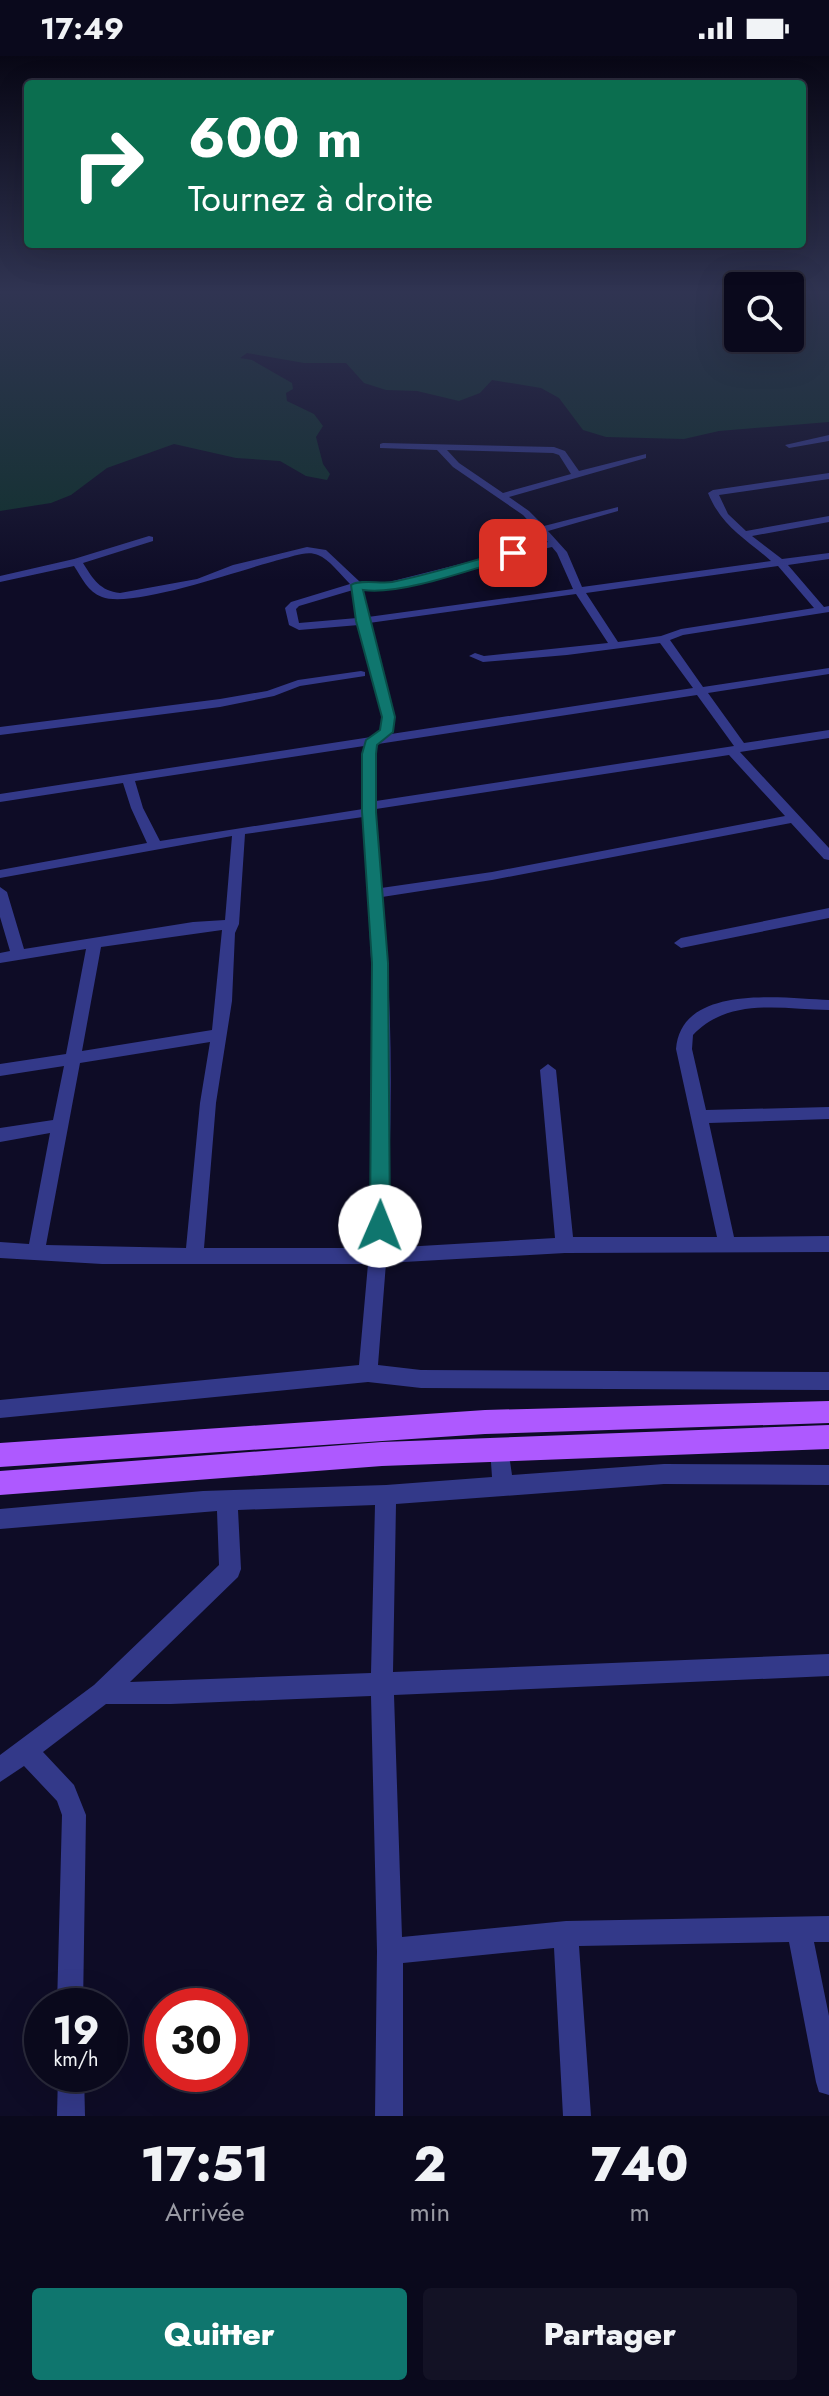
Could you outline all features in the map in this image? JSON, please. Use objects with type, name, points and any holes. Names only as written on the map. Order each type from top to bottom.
[{"type":"main road","points":[[0,1455],[485,1422],[829,1412]]},
{"type":"main road","points":[[0,1483],[382,1454],[829,1437]]},
{"type":"street","points":[[789,445],[829,438]]},
{"type":"street","points":[[383,446],[554,450],[562,453],[577,475]]},
{"type":"street","points":[[440,448],[456,465],[526,513],[562,552],[578,589],[614,644]]},
{"type":"street","points":[[503,496],[643,456]]},
{"type":"street","points":[[825,610],[781,563],[741,535],[718,510],[713,493],[829,476]]},
{"type":"street","points":[[542,530],[615,509]]},
{"type":"street","points":[[741,535],[829,519]]},
{"type":"street","points":[[0,579],[77,562],[149,539]]},
{"type":"street","points":[[554,544],[461,565],[399,584],[377,588],[357,585],[295,604],[290,609],[297,626],[363,621],[829,556]]},
{"type":"street","points":[[77,562],[92,586],[106,595],[120,596],[199,582],[237,567],[312,550],[322,552],[357,585],[388,717],[387,732],[371,743]]},
{"type":"street","points":[[475,656],[483,659],[567,652],[663,639],[681,632],[825,610]]},
{"type":"street","points":[[663,639],[736,749],[829,856]]},
{"type":"street","points":[[0,798],[829,671]]},
{"type":"street","points":[[0,731],[220,703],[270,694],[298,683],[361,674]]},
{"type":"street","points":[[0,874],[239,831],[829,734]]},
{"type":"street","points":[[368,1373],[379,1256],[381,1042],[370,809],[371,743]]},
{"type":"street","points":[[128,778],[137,808],[156,847]]},
{"type":"street","points":[[376,893],[492,876],[795,818]]},
{"type":"street","points":[[194,1255],[208,1103],[219,1035],[228,933],[232,924],[239,831]]},
{"type":"street","points":[[0,892],[18,955]]},
{"type":"street","points":[[681,943],[829,913]]},
{"type":"street","points":[[0,958],[193,927],[232,924]]},
{"type":"street","points":[[36,1252],[95,942]]},
{"type":"street","points":[[727,1243],[683,1040],[687,1030],[713,1009],[728,1004],[829,1005]]},
{"type":"street","points":[[0,1070],[219,1035]]},
{"type":"street","points":[[548,1070],[565,1245]]},
{"type":"street","points":[[700,1117],[829,1113]]},
{"type":"street","points":[[0,1135],[61,1125]]},
{"type":"street","points":[[0,1250],[102,1256],[379,1256],[565,1245],[829,1244]]},
{"type":"street","points":[[0,1409],[368,1373],[421,1379],[829,1381]]},
{"type":"street","points":[[500,1448],[503,1487]]},
{"type":"street","points":[[0,1519],[203,1501],[227,1503],[386,1495],[664,1474],[829,1475]]},
{"type":"street","points":[[386,1495],[382,1684],[390,1951],[389,2116]]},
{"type":"street","points":[[0,1770],[102,1693],[230,1569],[227,1503]]},
{"type":"street","points":[[102,1693],[829,1665]]},
{"type":"street","points":[[26,1751],[66,1793],[74,1815],[70,1988]]},
{"type":"street","points":[[390,1951],[566,1934],[829,1929]]},
{"type":"street","points":[[799,1931],[829,2082]]},
{"type":"street","points":[[566,1934],[577,2116]]},
{"type":"street","points":[[71,2092],[71,2116]]},
{"type":"green space","points":[[0,389],[293,389],[286,393],[287,401],[314,414],[323,426],[316,437],[323,464],[330,474],[327,480],[306,476],[280,461],[236,458],[174,444],[107,468],[71,495],[51,503],[0,511]]},
{"type":"green space","points":[[383,389],[484,389],[459,401],[417,391]]},
{"type":"green space","points":[[543,389],[829,389],[829,422],[719,431],[684,439],[606,437],[583,430],[559,398]]},
{"type":"route","points":[[380,1226],[380,963],[369,812],[369,754],[371,743],[387,732],[388,717],[357,585],[377,588],[399,584],[513,553]]}]
